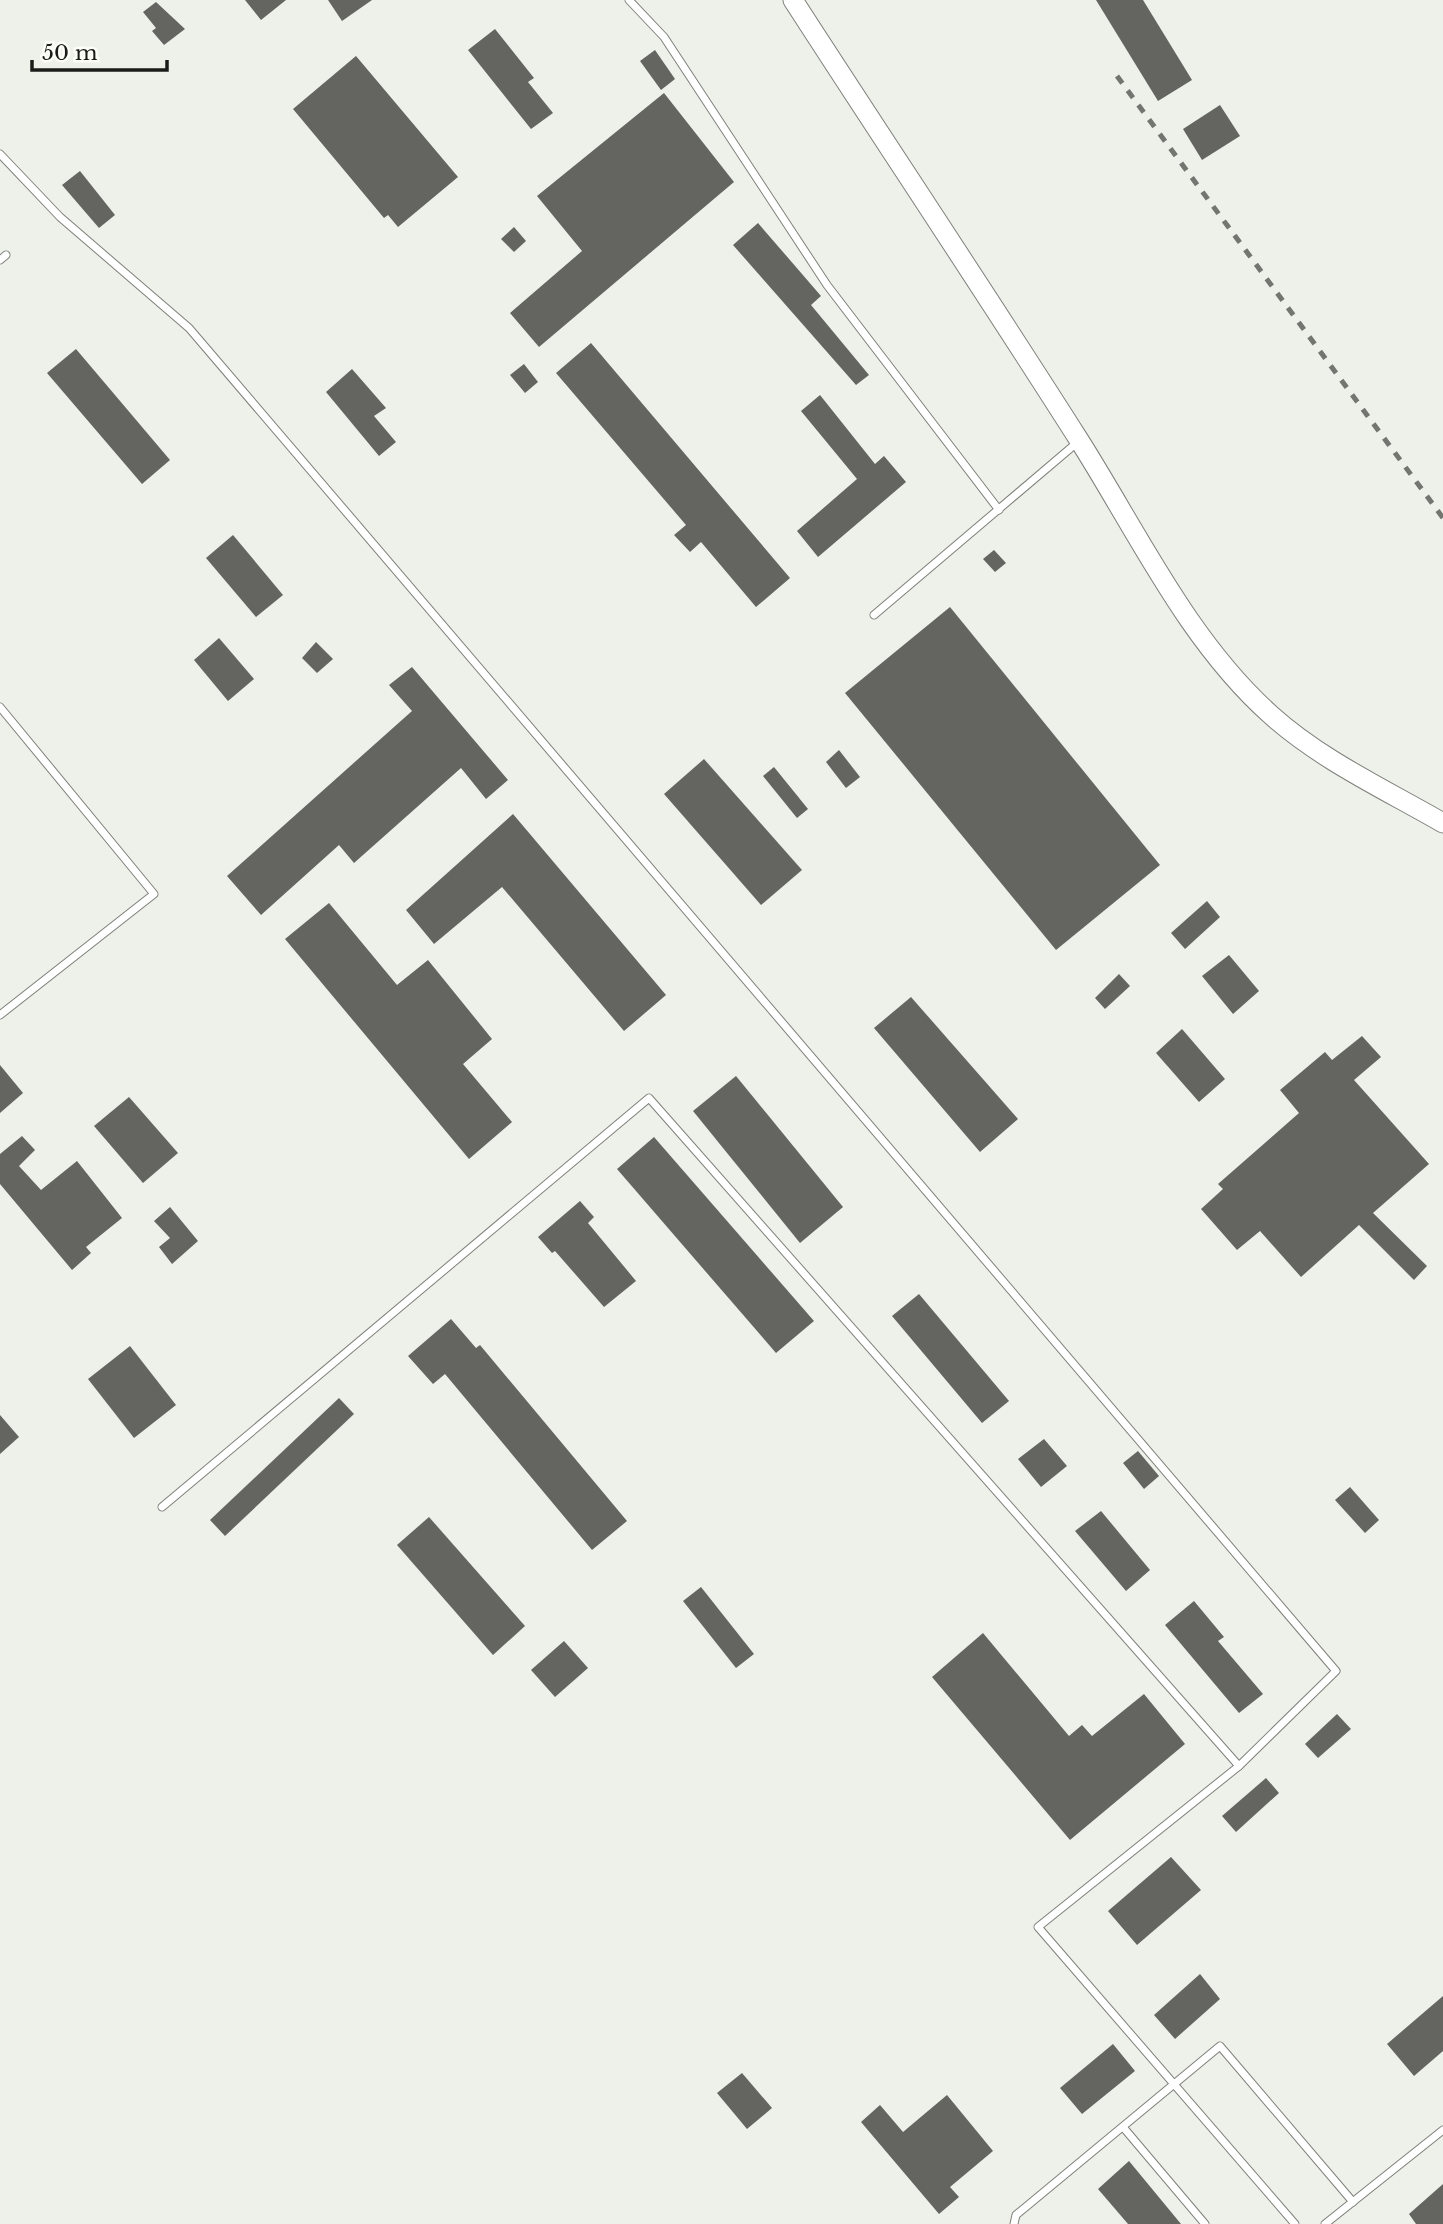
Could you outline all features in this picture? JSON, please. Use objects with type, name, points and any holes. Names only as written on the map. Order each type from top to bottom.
[{"type":"street","points":[[793,0],[1079,440],[1198,632],[1232,675],[1271,715],[1301,739],[1443,823]]},
{"type":"lane","points":[[629,0],[664,37],[827,285],[999,510]]},
{"type":"lane","points":[[0,154],[60,217],[189,328],[1336,1671],[1239,1766],[1038,1927],[1295,2224]]},
{"type":"lane","points":[[874,615],[1079,440]]},
{"type":"lane","points":[[0,707],[154,894],[0,1015]]},
{"type":"lane","points":[[162,1507],[649,1098],[1239,1766]]},
{"type":"lane","points":[[1014,2224],[1016,2215],[1220,2046],[1353,2202]]},
{"type":"lane","points":[[1122,2127],[1205,2224]]},
{"type":"lane","points":[[1325,2224],[1443,2130]]},
{"type":"building","points":[[245,0],[286,0],[261,20]]},
{"type":"building","points":[[328,0],[372,0],[342,21]]},
{"type":"building","points":[[1096,0],[1143,0],[1192,80],[1158,101]]},
{"type":"building","points":[[156,2],[185,29],[164,45],[152,31],[156,28],[143,12]]},
{"type":"building","points":[[495,29],[534,78],[528,82],[553,113],[531,129],[468,50]]},
{"type":"building","points":[[655,50],[675,79],[661,90],[640,61]]},
{"type":"building","points":[[356,56],[458,177],[398,227],[388,215],[384,218],[293,109]]},
{"type":"building","points":[[664,93],[734,182],[539,347],[510,313],[582,251],[537,196]]},
{"type":"building","points":[[1220,105],[1240,136],[1202,160],[1183,129]]},
{"type":"building","points":[[80,171],[115,215],[99,228],[62,185]]},
{"type":"building","points":[[758,223],[821,296],[811,305],[869,375],[856,385],[733,245]]},
{"type":"building","points":[[514,227],[526,241],[514,252],[501,239]]},
{"type":"building","points":[[591,343],[790,578],[756,607],[701,542],[690,552],[674,535],[686,525],[556,373]]},
{"type":"building","points":[[76,349],[170,460],[142,484],[47,373]]},
{"type":"building","points":[[524,364],[538,382],[525,393],[510,375]]},
{"type":"building","points":[[352,369],[386,408],[374,416],[396,442],[379,456],[326,392]]},
{"type":"building","points":[[820,395],[875,464],[884,456],[906,482],[818,557],[797,531],[857,479],[801,411]]},
{"type":"building","points":[[233,535],[283,595],[256,617],[206,558]]},
{"type":"building","points":[[994,550],[1006,563],[995,572],[983,559]]},
{"type":"building","points":[[950,607],[1160,865],[1056,950],[845,693]]},
{"type":"building","points":[[219,638],[254,679],[228,701],[194,660]]},
{"type":"building","points":[[316,642],[333,659],[317,673],[302,658]]},
{"type":"building","points":[[412,667],[508,780],[486,799],[461,768],[354,863],[339,845],[261,915],[227,876],[412,711],[389,685]]},
{"type":"building","points":[[839,750],[860,777],[846,788],[826,762]]},
{"type":"building","points":[[704,759],[802,870],[761,905],[664,794]]},
{"type":"building","points":[[774,767],[808,809],[797,818],[763,776]]},
{"type":"building","points":[[513,814],[666,995],[624,1031],[502,887],[434,944],[406,910]]},
{"type":"building","points":[[1207,901],[1220,917],[1185,949],[1171,933]]},
{"type":"building","points":[[329,903],[397,985],[428,960],[492,1039],[463,1064],[512,1122],[469,1159],[285,939]]},
{"type":"building","points":[[1229,955],[1259,991],[1233,1014],[1202,976]]},
{"type":"building","points":[[1119,974],[1130,986],[1105,1009],[1095,998]]},
{"type":"building","points":[[911,997],[1018,1119],[980,1152],[874,1028]]},
{"type":"building","points":[[1182,1029],[1225,1079],[1199,1102],[1156,1053]]},
{"type":"building","points":[[1362,1036],[1381,1057],[1354,1080],[1429,1164],[1373,1213],[1427,1266],[1414,1280],[1359,1225],[1301,1277],[1260,1231],[1237,1250],[1201,1209],[1223,1189],[1218,1184],[1299,1113],[1280,1090],[1325,1052],[1332,1060]]},
{"type":"building","points":[[0,1065],[23,1093],[0,1113]]},
{"type":"building","points":[[736,1076],[843,1207],[800,1243],[693,1111]]},
{"type":"building","points":[[129,1097],[178,1153],[143,1183],[94,1126]]},
{"type":"building","points":[[22,1136],[35,1150],[19,1166],[41,1190],[77,1161],[122,1218],[86,1247],[91,1253],[72,1270],[0,1184],[0,1154]]},
{"type":"building","points":[[654,1137],[814,1321],[776,1353],[617,1169]]},
{"type":"building","points":[[580,1201],[594,1217],[588,1223],[636,1281],[604,1307],[555,1251],[552,1253],[538,1237]]},
{"type":"building","points":[[170,1207],[198,1241],[172,1264],[159,1247],[170,1238],[154,1221]]},
{"type":"building","points":[[919,1294],[1009,1401],[982,1423],[892,1316]]},
{"type":"building","points":[[451,1319],[476,1348],[480,1345],[627,1521],[592,1550],[445,1374],[433,1384],[408,1356]]},
{"type":"building","points":[[130,1346],[176,1405],[134,1438],[88,1379]]},
{"type":"building","points":[[339,1398],[354,1414],[225,1536],[210,1520]]},
{"type":"building","points":[[0,1415],[19,1437],[0,1454]]},
{"type":"building","points":[[1044,1439],[1067,1466],[1041,1487],[1018,1459]]},
{"type":"building","points":[[1138,1451],[1159,1476],[1144,1489],[1123,1463]]},
{"type":"building","points":[[1350,1487],[1379,1520],[1365,1533],[1335,1500]]},
{"type":"building","points":[[1101,1511],[1150,1570],[1126,1591],[1075,1531]]},
{"type":"building","points":[[429,1517],[525,1626],[493,1655],[397,1545]]},
{"type":"building","points":[[701,1587],[754,1654],[736,1668],[683,1601]]},
{"type":"building","points":[[1194,1601],[1224,1637],[1218,1641],[1263,1694],[1239,1713],[1165,1625]]},
{"type":"building","points":[[983,1633],[1069,1736],[1082,1725],[1092,1736],[1144,1694],[1185,1744],[1070,1840],[932,1677]]},
{"type":"building","points":[[564,1641],[588,1668],[555,1697],[531,1670]]},
{"type":"building","points":[[1337,1714],[1351,1729],[1318,1758],[1305,1744]]},
{"type":"building","points":[[1266,1778],[1279,1793],[1236,1832],[1222,1816]]},
{"type":"building","points":[[1171,1857],[1201,1890],[1137,1945],[1108,1911]]},
{"type":"building","points":[[1200,1974],[1220,1999],[1175,2039],[1154,2015]]},
{"type":"building","points":[[1443,1996],[1443,2051],[1414,2076],[1387,2044]]},
{"type":"building","points":[[1113,2044],[1135,2071],[1082,2114],[1060,2088]]},
{"type":"building","points":[[742,2073],[772,2108],[747,2129],[717,2093]]},
{"type":"building","points":[[947,2095],[993,2151],[950,2187],[959,2197],[939,2214],[861,2122],[880,2105],[903,2132]]},
{"type":"building","points":[[1129,2161],[1181,2224],[1128,2224],[1098,2189]]},
{"type":"building","points":[[1443,2184],[1443,2224],[1416,2224],[1409,2214]]},
{"type":"railway","points":[[1117,76],[1443,518]]}]
